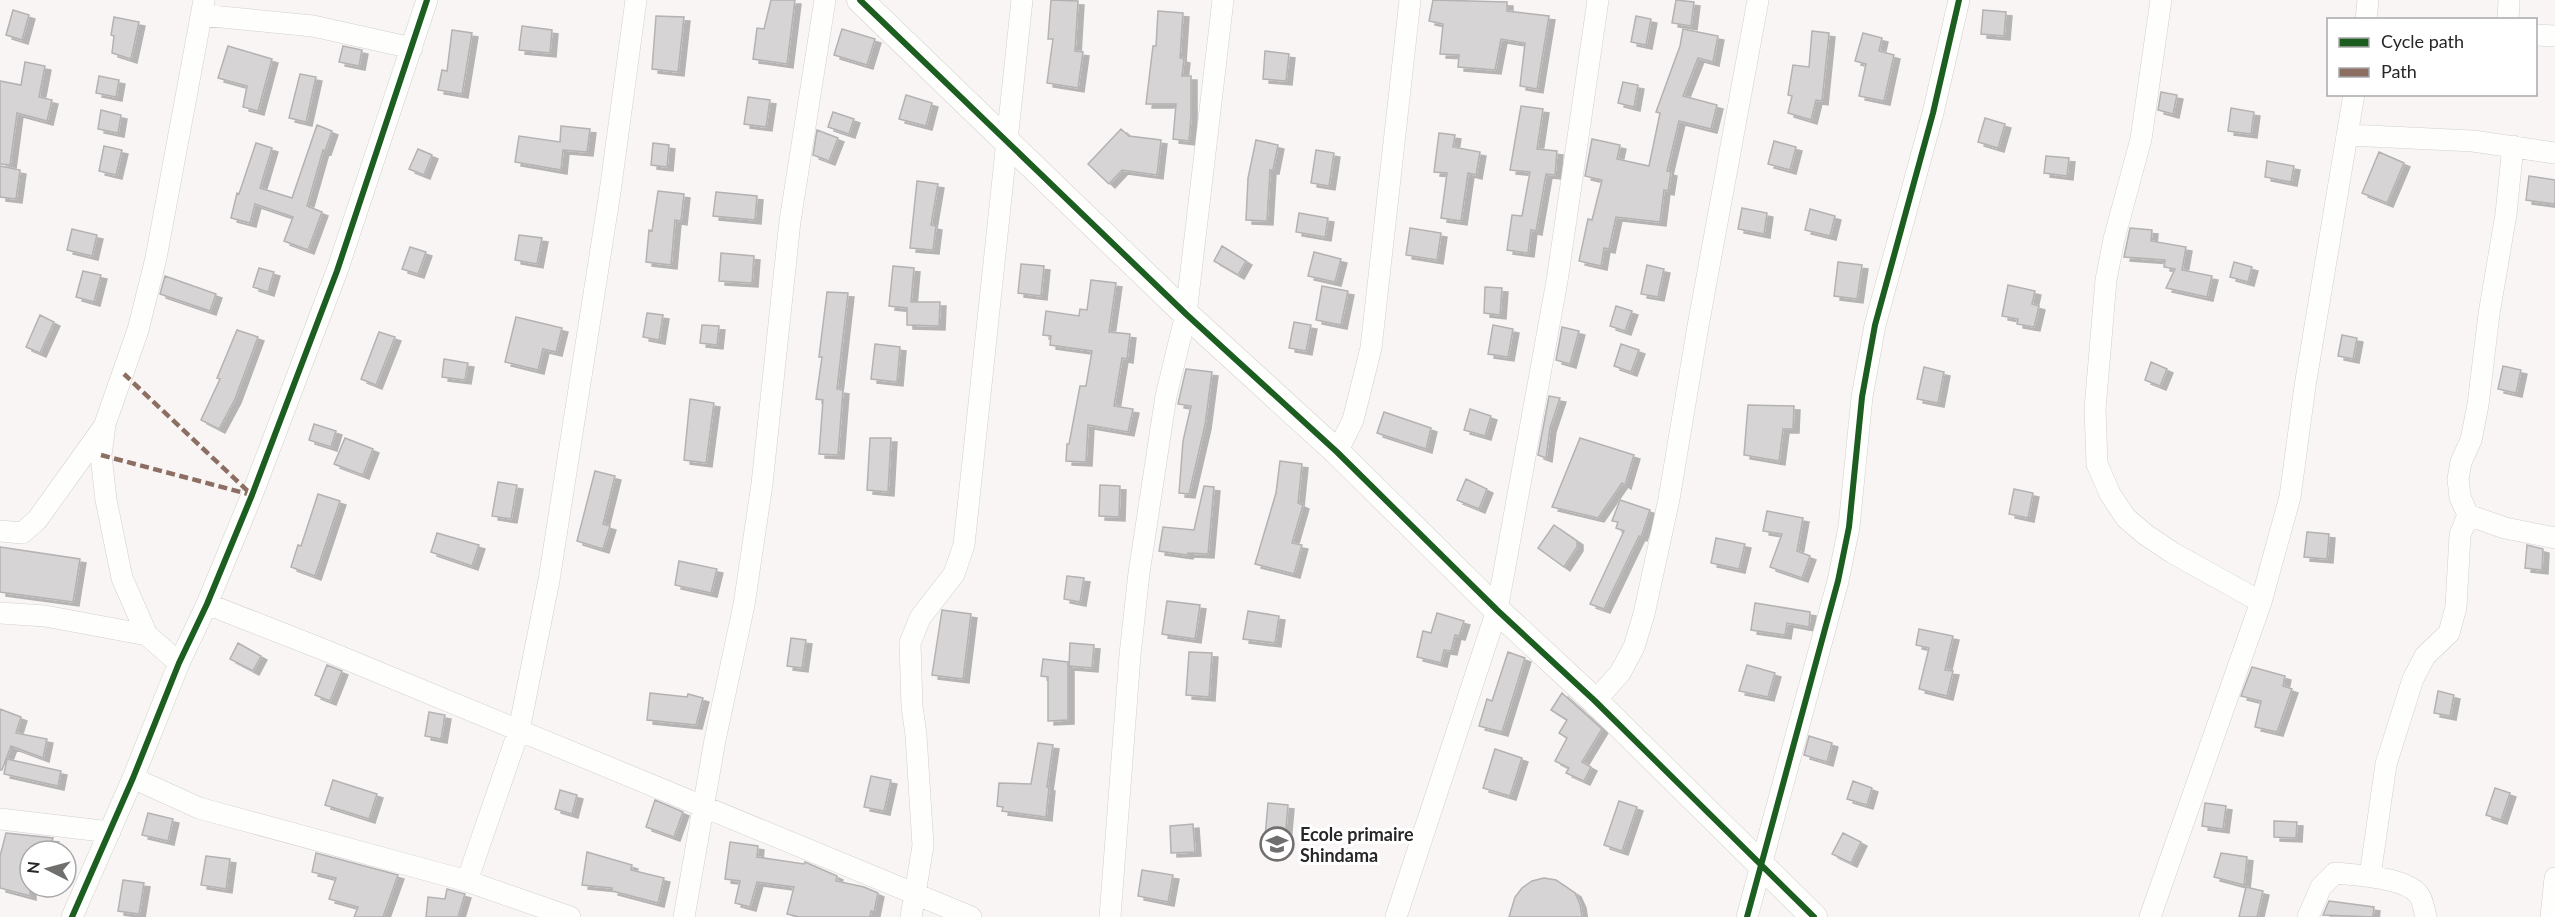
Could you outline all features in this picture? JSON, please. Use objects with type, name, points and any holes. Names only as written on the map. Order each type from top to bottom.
[{"type":"street","points":[[72,917],[252,495],[336,271],[427,0]]},
{"type":"street","points":[[467,881],[519,730],[549,580],[636,0]]},
{"type":"street","points":[[684,917],[744,605],[762,484],[790,221],[825,0]]},
{"type":"street","points":[[860,0],[1186,314],[1337,452],[1497,610],[1596,701],[1814,917]]},
{"type":"street","points":[[911,917],[923,846],[912,706],[910,643],[920,618],[954,574],[964,545],[1022,0]]},
{"type":"street","points":[[1110,917],[1130,654],[1139,573],[1166,396],[1186,314],[1224,0]]},
{"type":"street","points":[[1337,452],[1353,420],[1371,348],[1410,0]]},
{"type":"street","points":[[1396,917],[1497,610],[1557,281],[1599,0]]},
{"type":"street","points":[[1596,701],[1620,673],[1634,647],[1644,614],[1669,499],[1698,326],[1758,0]]},
{"type":"street","points":[[1747,917],[1838,581],[1848,527],[1863,397],[1875,325],[1933,113],[1959,0]]},
{"type":"street","points":[[2161,0],[2141,139],[2114,239],[2105,291],[2095,409],[2097,464],[2110,494],[2126,518],[2173,553],[2261,602]]},
{"type":"street","points":[[2366,18],[2368,0]]},
{"type":"street","points":[[2508,18],[2509,0]]},
{"type":"street","points":[[179,663],[147,634],[122,578],[101,455],[105,424],[138,330],[156,258],[202,8],[313,26],[412,48]]},
{"type":"street","points":[[2537,35],[2555,36]]},
{"type":"street","points":[[2150,917],[2261,602],[2290,497],[2305,386],[2354,96]]},
{"type":"street","points":[[2348,135],[2442,139],[2555,153]]},
{"type":"street","points":[[2370,876],[2386,764],[2413,679],[2425,656],[2449,633],[2456,607],[2457,557],[2460,535],[2468,515],[2460,497],[2458,479],[2461,462],[2471,440],[2478,405],[2489,314],[2506,214],[2513,146]]},
{"type":"street","points":[[0,531],[22,533],[37,520],[105,424]]},
{"type":"street","points":[[2468,515],[2505,528],[2555,538]]},
{"type":"street","points":[[207,604],[322,648],[971,917]]},
{"type":"street","points":[[0,613],[45,616],[147,634]]},
{"type":"street","points":[[133,778],[199,808],[467,881],[561,915]]},
{"type":"street","points":[[0,819],[110,832]]},
{"type":"street","points":[[2308,917],[2321,887],[2335,873],[2370,876],[2406,885],[2419,894],[2426,917]]},
{"type":"street","points":[[2551,917],[2555,878]]},
{"type":"building","points":[[771,0],[795,0],[787,64],[753,59],[757,28],[764,29]]},
{"type":"building","points":[[1051,0],[1078,1],[1075,51],[1083,52],[1078,88],[1047,83],[1053,39],[1048,39]]},
{"type":"building","points":[[1433,0],[1507,2],[1507,11],[1549,16],[1537,89],[1520,86],[1525,43],[1501,39],[1495,70],[1458,67],[1459,55],[1440,54],[1443,24],[1429,21]]},
{"type":"building","points":[[1676,0],[1694,2],[1691,26],[1672,23]]},
{"type":"building","points":[[13,10],[29,15],[22,40],[6,35]]},
{"type":"building","points":[[1983,10],[2006,12],[2004,36],[1981,34]]},
{"type":"building","points":[[1158,11],[1183,13],[1180,58],[1184,59],[1182,76],[1191,76],[1189,141],[1173,139],[1176,104],[1146,104],[1153,46],[1156,46]]},
{"type":"building","points":[[656,16],[684,17],[678,72],[652,69]]},
{"type":"building","points":[[1636,16],[1651,19],[1646,45],[1631,42]]},
{"type":"building","points":[[114,17],[139,22],[131,59],[112,53],[114,36],[111,35]]},
{"type":"building","points":[[522,26],[552,30],[550,53],[519,50]]},
{"type":"building","points":[[842,29],[875,39],[867,65],[834,55]]},
{"type":"building","points":[[1683,29],[1718,36],[1713,62],[1698,58],[1683,96],[1717,105],[1711,129],[1679,121],[1667,171],[1671,172],[1668,191],[1664,190],[1660,222],[1616,217],[1609,249],[1604,248],[1601,266],[1579,261],[1588,219],[1592,220],[1602,180],[1585,176],[1592,139],[1620,145],[1617,159],[1649,166],[1660,113],[1656,112],[1680,46]]},
{"type":"building","points":[[452,30],[472,33],[462,94],[438,90],[442,70],[447,71]]},
{"type":"building","points":[[1812,31],[1829,33],[1822,101],[1816,100],[1811,120],[1788,113],[1792,96],[1788,95],[1793,65],[1809,67]]},
{"type":"building","points":[[1863,33],[1882,38],[1879,51],[1894,55],[1884,101],[1859,96],[1866,64],[1855,61]]},
{"type":"building","points":[[228,46],[272,59],[258,111],[243,107],[247,86],[218,78]]},
{"type":"building","points":[[343,46],[362,50],[359,66],[339,62]]},
{"type":"building","points":[[1265,51],[1289,54],[1286,81],[1263,79]]},
{"type":"building","points":[[25,62],[45,66],[39,97],[52,100],[47,121],[17,113],[10,165],[0,164],[0,81],[21,85]]},
{"type":"building","points":[[300,74],[316,77],[306,122],[289,118]]},
{"type":"building","points":[[99,76],[119,80],[116,97],[96,93]]},
{"type":"building","points":[[1623,82],[1638,85],[1634,107],[1618,103]]},
{"type":"building","points":[[2161,92],[2177,95],[2173,114],[2158,110]]},
{"type":"building","points":[[906,95],[932,103],[926,126],[899,119]]},
{"type":"building","points":[[748,97],[770,100],[766,127],[744,124]]},
{"type":"building","points":[[1521,106],[1543,109],[1537,149],[1557,151],[1555,175],[1546,174],[1536,231],[1531,230],[1528,253],[1507,250],[1512,215],[1522,216],[1530,172],[1510,170]]},
{"type":"building","points":[[2231,108],[2254,112],[2251,134],[2228,131]]},
{"type":"building","points":[[101,110],[121,115],[118,133],[98,129]]},
{"type":"building","points":[[833,112],[854,119],[849,134],[828,127]]},
{"type":"building","points":[[1985,118],[2005,124],[1998,148],[1978,142]]},
{"type":"building","points":[[317,125],[332,131],[325,151],[323,150],[307,206],[322,212],[308,250],[284,241],[293,217],[255,204],[250,223],[231,218],[237,193],[239,194],[256,143],[272,148],[260,188],[292,198]]},
{"type":"building","points":[[561,126],[590,129],[587,152],[563,150],[561,170],[515,162],[519,136],[560,142]]},
{"type":"building","points":[[1121,129],[1129,136],[1161,140],[1157,175],[1122,170],[1109,184],[1088,164]]},
{"type":"building","points":[[817,130],[838,138],[829,161],[813,155]]},
{"type":"building","points":[[1439,133],[1455,135],[1453,147],[1480,152],[1476,175],[1468,173],[1461,221],[1441,218],[1447,173],[1434,172]]},
{"type":"building","points":[[1256,140],[1278,145],[1273,170],[1270,170],[1267,221],[1246,220],[1248,178]]},
{"type":"building","points":[[1774,141],[1796,147],[1790,170],[1768,164]]},
{"type":"building","points":[[653,143],[669,145],[667,167],[651,165]]},
{"type":"building","points":[[104,146],[122,150],[116,175],[99,171]]},
{"type":"building","points":[[418,149],[432,155],[424,175],[409,169]]},
{"type":"building","points":[[1316,150],[1334,153],[1329,186],[1311,183]]},
{"type":"building","points":[[2379,152],[2404,163],[2387,203],[2362,193]]},
{"type":"building","points":[[2046,156],[2069,158],[2067,176],[2044,173]]},
{"type":"building","points":[[2267,161],[2294,166],[2291,182],[2265,177]]},
{"type":"building","points":[[0,166],[20,170],[16,199],[0,197]]},
{"type":"building","points":[[2529,176],[2555,180],[2555,204],[2526,200]]},
{"type":"building","points":[[917,181],[938,184],[931,225],[936,226],[933,250],[910,248]]},
{"type":"building","points":[[658,191],[684,194],[681,221],[675,220],[671,265],[646,262],[649,230],[652,231]]},
{"type":"building","points":[[716,192],[757,196],[755,220],[713,216]]},
{"type":"building","points":[[1742,208],[1767,213],[1764,234],[1738,229]]},
{"type":"building","points":[[1810,209],[1835,216],[1830,236],[1805,230]]},
{"type":"building","points":[[1299,213],[1328,218],[1325,237],[1296,232]]},
{"type":"building","points":[[1410,228],[1441,233],[1437,260],[1406,255]]},
{"type":"building","points":[[2130,228],[2152,230],[2151,241],[2186,247],[2182,270],[2212,276],[2207,297],[2166,288],[2175,269],[2164,267],[2165,260],[2124,257]]},
{"type":"building","points":[[72,229],[97,235],[92,256],[67,250]]},
{"type":"building","points":[[519,235],[542,238],[537,264],[515,260]]},
{"type":"building","points":[[1222,246],[1246,261],[1238,275],[1214,261]]},
{"type":"building","points":[[410,247],[426,252],[418,274],[402,269]]},
{"type":"building","points":[[1314,252],[1341,259],[1335,282],[1308,276]]},
{"type":"building","points":[[721,253],[754,256],[752,283],[719,281]]},
{"type":"building","points":[[1838,262],[1862,265],[1857,299],[1834,296]]},
{"type":"building","points":[[2234,262],[2252,267],[2248,282],[2230,277]]},
{"type":"building","points":[[1021,264],[1044,266],[1041,296],[1018,293]]},
{"type":"building","points":[[1647,265],[1664,269],[1658,297],[1641,294]]},
{"type":"building","points":[[893,266],[914,268],[911,302],[940,302],[939,326],[907,325],[907,308],[889,306]]},
{"type":"building","points":[[259,268],[274,272],[268,292],[253,287]]},
{"type":"building","points":[[83,271],[101,275],[94,302],[76,297]]},
{"type":"building","points":[[165,276],[216,294],[210,311],[160,294]]},
{"type":"building","points":[[1091,280],[1116,283],[1109,332],[1130,334],[1127,359],[1122,358],[1114,406],[1133,409],[1128,432],[1088,425],[1086,462],[1066,461],[1067,444],[1069,444],[1080,386],[1086,386],[1092,351],[1050,345],[1051,336],[1043,335],[1046,311],[1079,316],[1080,309],[1087,310]]},
{"type":"building","points":[[2008,285],[2035,291],[2032,304],[2039,306],[2034,327],[2017,324],[2018,319],[2002,316]]},
{"type":"building","points":[[1322,286],[1348,291],[1341,325],[1316,320]]},
{"type":"building","points":[[1485,287],[1502,288],[1500,315],[1484,313]]},
{"type":"building","points":[[827,292],[848,293],[837,389],[843,390],[838,455],[819,454],[823,400],[816,399]]},
{"type":"building","points":[[1616,306],[1632,311],[1625,331],[1610,326]]},
{"type":"building","points":[[647,313],[663,315],[659,340],[643,337]]},
{"type":"building","points":[[40,315],[54,322],[40,353],[26,347]]},
{"type":"building","points":[[516,317],[562,328],[556,352],[543,349],[538,370],[505,362]]},
{"type":"building","points":[[1294,322],[1311,325],[1306,351],[1289,348]]},
{"type":"building","points":[[702,325],[719,326],[717,345],[700,343]]},
{"type":"building","points":[[1493,325],[1513,329],[1508,357],[1488,354]]},
{"type":"building","points":[[1562,327],[1579,331],[1570,364],[1556,360]]},
{"type":"building","points":[[237,330],[258,337],[235,399],[219,429],[201,420],[220,379],[217,378]]},
{"type":"building","points":[[379,332],[395,337],[376,385],[361,379]]},
{"type":"building","points":[[2342,335],[2357,338],[2353,359],[2338,356]]},
{"type":"building","points":[[875,344],[900,347],[897,382],[871,379]]},
{"type":"building","points":[[1621,344],[1639,350],[1631,372],[1614,366]]},
{"type":"building","points":[[444,359],[468,363],[465,380],[442,377]]},
{"type":"building","points":[[2151,362],[2167,369],[2160,386],[2145,380]]},
{"type":"building","points":[[2503,366],[2521,370],[2516,393],[2498,389]]},
{"type":"building","points":[[1924,367],[1944,372],[1938,403],[1917,399]]},
{"type":"building","points":[[1186,369],[1212,372],[1205,425],[1189,494],[1179,493],[1183,441],[1191,406],[1178,404]]},
{"type":"building","points":[[1549,396],[1560,398],[1550,428],[1546,458],[1538,455]]},
{"type":"building","points":[[690,399],[714,403],[706,463],[684,460]]},
{"type":"building","points":[[1748,405],[1794,406],[1793,429],[1783,429],[1779,461],[1744,455]]},
{"type":"building","points":[[1470,409],[1491,416],[1485,436],[1464,430]]},
{"type":"building","points":[[1384,412],[1431,428],[1426,449],[1377,433]]},
{"type":"building","points":[[314,424],[336,431],[331,447],[309,440]]},
{"type":"building","points":[[345,438],[373,449],[363,475],[334,464]]},
{"type":"building","points":[[870,438],[891,438],[888,492],[867,490]]},
{"type":"building","points":[[1580,438],[1634,455],[1625,485],[1622,483],[1598,518],[1552,507]]},
{"type":"building","points":[[1280,461],[1302,464],[1298,503],[1303,505],[1292,543],[1302,545],[1294,574],[1255,564],[1276,493]]},
{"type":"building","points":[[595,471],[615,476],[603,524],[610,526],[603,549],[577,541]]},
{"type":"building","points":[[1466,479],[1487,489],[1479,509],[1457,500]]},
{"type":"building","points":[[498,482],[517,485],[511,519],[492,516]]},
{"type":"building","points":[[1100,485],[1120,486],[1119,517],[1099,516]]},
{"type":"building","points":[[1204,486],[1214,487],[1208,554],[1188,553],[1187,555],[1159,551],[1163,527],[1194,530]]},
{"type":"building","points":[[2014,489],[2033,493],[2028,518],[2009,514]]},
{"type":"building","points":[[318,494],[340,501],[315,576],[291,567],[298,545],[301,546]]},
{"type":"building","points":[[1620,500],[1650,510],[1641,537],[1639,536],[1604,609],[1590,604],[1624,531],[1616,528],[1618,522],[1612,521]]},
{"type":"building","points":[[1767,511],[1803,518],[1797,551],[1810,556],[1802,578],[1770,567],[1782,534],[1763,531]]},
{"type":"building","points":[[1554,525],[1577,541],[1577,547],[1564,567],[1538,548]]},
{"type":"building","points":[[2307,532],[2329,534],[2327,559],[2304,557]]},
{"type":"building","points":[[437,533],[479,545],[472,566],[431,552]]},
{"type":"building","points":[[1716,538],[1745,544],[1739,569],[1711,563]]},
{"type":"building","points":[[2527,545],[2543,549],[2542,570],[2525,568]]},
{"type":"building","points":[[0,547],[80,559],[73,602],[0,592]]},
{"type":"building","points":[[679,561],[717,569],[711,593],[675,585]]},
{"type":"building","points":[[1067,576],[1084,578],[1080,602],[1064,599]]},
{"type":"building","points":[[1167,601],[1200,605],[1195,639],[1162,634]]},
{"type":"building","points":[[1755,603],[1810,612],[1809,627],[1787,623],[1785,635],[1751,630]]},
{"type":"building","points":[[942,610],[971,614],[963,679],[932,675]]},
{"type":"building","points":[[1248,611],[1279,616],[1275,643],[1243,639]]},
{"type":"building","points":[[1437,613],[1464,621],[1459,636],[1455,635],[1451,651],[1444,650],[1441,663],[1417,657],[1423,631],[1431,633]]},
{"type":"building","points":[[1919,629],[1953,636],[1945,670],[1953,671],[1947,696],[1919,689],[1929,648],[1916,645]]},
{"type":"building","points":[[791,638],[806,640],[802,668],[787,666]]},
{"type":"building","points":[[238,643],[261,656],[253,671],[230,659]]},
{"type":"building","points":[[1070,643],[1094,645],[1092,668],[1069,666]]},
{"type":"building","points":[[1189,652],[1212,653],[1209,697],[1186,695]]},
{"type":"building","points":[[1508,652],[1525,658],[1502,732],[1479,726],[1487,699],[1492,701]]},
{"type":"building","points":[[1043,659],[1068,662],[1068,720],[1048,721],[1048,677],[1041,676]]},
{"type":"building","points":[[327,665],[342,671],[330,701],[315,695]]},
{"type":"building","points":[[1747,665],[1775,673],[1768,697],[1739,691]]},
{"type":"building","points":[[2252,667],[2285,676],[2283,686],[2292,689],[2277,732],[2255,727],[2261,701],[2241,696]]},
{"type":"building","points":[[2438,691],[2454,695],[2450,716],[2434,713]]},
{"type":"building","points":[[650,693],[687,697],[688,694],[703,698],[696,725],[647,720]]},
{"type":"building","points":[[1562,693],[1602,729],[1582,762],[1591,767],[1584,781],[1566,773],[1569,768],[1555,761],[1567,738],[1559,733],[1567,720],[1551,710]]},
{"type":"building","points":[[0,709],[21,717],[16,733],[47,739],[43,758],[11,746],[2,770],[0,770]]},
{"type":"building","points":[[429,712],[445,715],[441,739],[425,736]]},
{"type":"building","points":[[1809,736],[1832,743],[1827,762],[1804,755]]},
{"type":"building","points":[[1038,743],[1053,745],[1047,787],[1049,787],[1046,817],[1002,811],[1003,807],[997,806],[999,783],[1031,784]]},
{"type":"building","points":[[1495,749],[1522,758],[1510,796],[1483,788]]},
{"type":"building","points":[[7,759],[61,771],[58,786],[4,774]]},
{"type":"building","points":[[871,776],[891,780],[884,811],[864,807]]},
{"type":"building","points":[[333,780],[377,794],[369,819],[325,805]]},
{"type":"building","points":[[1853,781],[1872,788],[1867,805],[1847,799]]},
{"type":"building","points":[[2495,788],[2510,793],[2501,820],[2486,815]]},
{"type":"building","points":[[560,790],[577,795],[572,814],[555,809]]},
{"type":"building","points":[[655,800],[683,812],[674,837],[646,827]]},
{"type":"building","points":[[1619,801],[1637,807],[1622,851],[1604,845]]},
{"type":"building","points":[[1268,803],[1288,805],[1285,839],[1265,837]]},
{"type":"building","points":[[2205,803],[2226,806],[2223,829],[2202,826]]},
{"type":"building","points":[[148,813],[173,819],[168,841],[142,835]]},
{"type":"building","points":[[2274,821],[2297,822],[2296,838],[2274,837]]},
{"type":"building","points":[[1193,824],[1195,852],[1171,853],[1170,826]]},
{"type":"building","points":[[6,833],[53,838],[18,839],[18,893],[0,888],[0,856]]},
{"type":"building","points":[[1843,833],[1861,842],[1851,863],[1832,854]]},
{"type":"building","points":[[730,842],[758,846],[757,857],[804,864],[805,862],[837,876],[836,881],[864,887],[878,893],[874,912],[871,911],[870,917],[799,917],[787,914],[794,887],[757,882],[750,907],[735,903],[740,881],[725,879]]},
{"type":"building","points":[[587,852],[632,865],[631,870],[664,878],[658,903],[612,891],[612,888],[582,885]]},
{"type":"building","points":[[316,853],[398,875],[383,917],[354,917],[358,907],[329,899],[336,878],[312,872]]},
{"type":"building","points":[[2221,853],[2247,857],[2244,885],[2214,877]]},
{"type":"building","points":[[206,856],[230,859],[226,889],[201,885]]},
{"type":"building","points":[[1142,870],[1173,875],[1168,902],[1138,896]]},
{"type":"building","points":[[1544,878],[1556,880],[1575,893],[1582,917],[1509,917],[1515,897],[1522,888],[1532,881]]},
{"type":"building","points":[[123,880],[144,883],[139,914],[118,911]]},
{"type":"building","points":[[2246,887],[2263,891],[2257,917],[2239,917]]},
{"type":"building","points":[[447,889],[465,894],[458,917],[426,917],[428,897],[445,899]]},
{"type":"building","points":[[2329,901],[2374,907],[2373,917],[2323,915]]},
{"type":"marked path","points":[[101,455],[252,495],[124,374]]},
{"type":"cycle path","points":[[72,917],[252,495],[337,271],[427,0]]},
{"type":"cycle path","points":[[860,0],[1186,314],[1337,452],[1814,917]]},
{"type":"cycle path","points":[[1747,917],[1838,581],[1849,527],[1862,397],[1875,325],[1933,113],[1959,0]]},
{"type":"place","name":"Ecole primaire Shindama","points":[[1277,844]]}]
